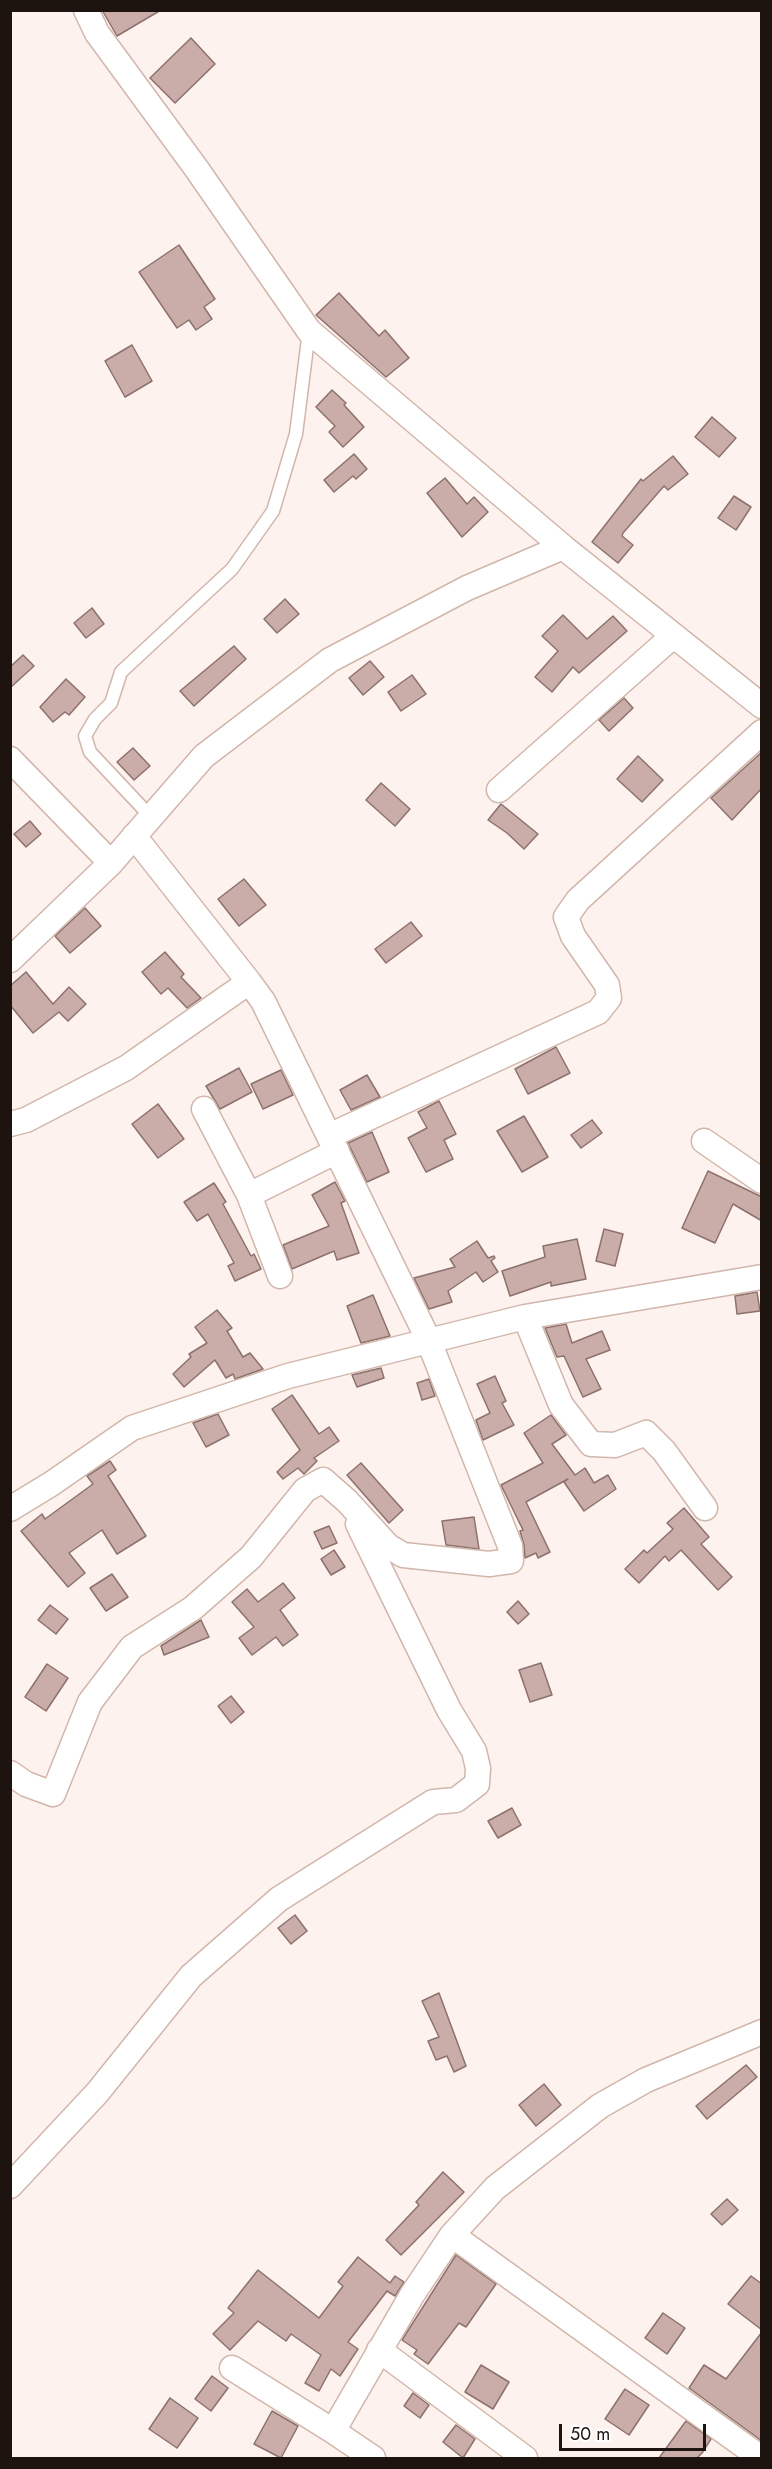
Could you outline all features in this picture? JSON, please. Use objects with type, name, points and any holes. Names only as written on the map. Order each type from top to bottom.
[{"type":"street","points":[[86,10],[98,33],[309,332],[563,547],[762,706]]},
{"type":"street","points":[[10,960],[111,863],[204,756],[330,660],[467,588],[563,547]]},
{"type":"street","points":[[499,790],[672,636]]},
{"type":"street","points":[[249,1195],[333,1144],[598,1012],[609,998],[608,985],[573,936],[566,917],[578,900],[762,732]]},
{"type":"street","points":[[10,759],[111,863]]},
{"type":"street","points":[[10,1773],[26,1784],[53,1794],[90,1702],[132,1647],[193,1608],[250,1557],[305,1490],[323,1480],[347,1501],[388,1546],[403,1555],[489,1564],[511,1562],[510,1546],[428,1339],[263,1000],[134,836]]},
{"type":"street","points":[[10,1124],[26,1120],[126,1068],[249,982]]},
{"type":"street","points":[[204,1109],[249,1195],[280,1276]]},
{"type":"street","points":[[704,1141],[762,1181]]},
{"type":"street","points":[[10,1509],[51,1484],[132,1428],[288,1376],[428,1339],[525,1317],[762,1277]]},
{"type":"street","points":[[525,1317],[561,1405],[591,1444],[615,1445],[646,1432],[664,1451],[705,1508]]},
{"type":"street","points":[[10,2186],[97,2093],[191,1976],[279,1899],[433,1802],[456,1800],[477,1784],[478,1768],[474,1751],[450,1710],[347,1501]]},
{"type":"street","points":[[333,2431],[412,2295],[452,2235],[495,2188],[600,2106],[646,2080],[762,2032]]},
{"type":"street","points":[[452,2235],[761,2458]]},
{"type":"street","points":[[379,2350],[525,2458]]},
{"type":"street","points":[[232,2368],[373,2458]]},
{"type":"lane","points":[[151,817],[90,752],[85,736],[95,719],[111,703],[121,672],[232,569],[273,511],[296,434],[309,332]]},
{"type":"building","points":[[102,10],[161,10],[117,36]]},
{"type":"building","points":[[191,38],[215,64],[175,103],[150,78]]},
{"type":"building","points":[[179,245],[215,299],[204,307],[212,319],[196,330],[189,320],[177,328],[139,272]]},
{"type":"building","points":[[339,293],[379,336],[385,330],[409,358],[386,377],[316,315]]},
{"type":"building","points":[[132,345],[152,381],[125,397],[105,361]]},
{"type":"building","points":[[332,390],[346,403],[344,405],[364,427],[343,447],[329,432],[335,426],[316,407]]},
{"type":"building","points":[[712,417],[736,438],[719,457],[695,437]]},
{"type":"building","points":[[354,454],[367,469],[356,479],[353,476],[334,492],[324,480]]},
{"type":"building","points":[[673,456],[688,474],[668,490],[664,486],[623,533],[622,536],[633,545],[618,563],[592,542],[641,479],[643,481]]},
{"type":"building","points":[[445,478],[467,504],[474,497],[488,512],[462,537],[427,493]]},
{"type":"building","points":[[734,496],[751,507],[736,530],[718,518]]},
{"type":"building","points":[[285,599],[299,614],[277,633],[264,619]]},
{"type":"building","points":[[92,608],[104,624],[86,638],[74,623]]},
{"type":"building","points":[[563,615],[587,639],[613,616],[627,631],[579,673],[573,667],[552,692],[535,677],[558,651],[542,636]]},
{"type":"building","points":[[234,646],[246,659],[194,706],[180,691]]},
{"type":"building","points":[[23,655],[34,666],[10,688],[10,667]]},
{"type":"building","points":[[370,661],[384,677],[363,695],[349,678]]},
{"type":"building","points":[[412,675],[426,694],[401,711],[388,692]]},
{"type":"building","points":[[66,679],[85,697],[69,715],[65,712],[53,722],[40,707]]},
{"type":"building","points":[[624,698],[633,708],[609,731],[599,720]]},
{"type":"building","points":[[133,748],[150,766],[134,780],[117,762]]},
{"type":"building","points":[[762,752],[762,788],[732,820],[711,798]]},
{"type":"building","points":[[638,756],[663,780],[642,802],[617,779]]},
{"type":"building","points":[[381,783],[410,809],[395,826],[366,800]]},
{"type":"building","points":[[501,804],[538,834],[524,849],[488,820]]},
{"type":"building","points":[[30,821],[41,834],[26,847],[14,834]]},
{"type":"building","points":[[244,879],[266,905],[239,926],[218,899]]},
{"type":"building","points":[[85,908],[101,926],[70,953],[55,936]]},
{"type":"building","points":[[411,922],[422,936],[386,963],[375,949]]},
{"type":"building","points":[[165,952],[184,974],[181,977],[201,998],[187,1008],[168,988],[161,994],[142,972]]},
{"type":"building","points":[[26,972],[53,1004],[69,987],[86,1004],[68,1021],[59,1012],[33,1033],[10,1005],[10,986]]},
{"type":"building","points":[[556,1047],[570,1073],[528,1094],[515,1069]]},
{"type":"building","points":[[239,1068],[252,1092],[220,1109],[206,1086]]},
{"type":"building","points":[[281,1070],[293,1095],[263,1109],[251,1084]]},
{"type":"building","points":[[367,1075],[380,1097],[351,1110],[340,1090]]},
{"type":"building","points":[[439,1101],[456,1134],[444,1140],[453,1159],[426,1172],[408,1138],[427,1128],[418,1112]]},
{"type":"building","points":[[158,1104],[184,1139],[158,1158],[132,1124]]},
{"type":"building","points":[[524,1116],[548,1157],[522,1172],[497,1131]]},
{"type":"building","points":[[592,1120],[602,1133],[581,1148],[571,1135]]},
{"type":"building","points":[[372,1132],[389,1172],[367,1182],[348,1143]]},
{"type":"building","points":[[708,1171],[762,1197],[762,1221],[733,1204],[715,1243],[682,1228]]},
{"type":"building","points":[[335,1182],[345,1201],[341,1203],[359,1253],[337,1260],[334,1251],[292,1269],[283,1245],[329,1226],[312,1195]]},
{"type":"building","points":[[214,1183],[226,1202],[223,1204],[251,1256],[254,1254],[261,1269],[235,1281],[228,1266],[234,1263],[208,1214],[197,1221],[184,1202]]},
{"type":"building","points":[[604,1229],[623,1234],[615,1266],[596,1261]]},
{"type":"building","points":[[577,1239],[586,1279],[551,1286],[551,1282],[510,1296],[502,1271],[545,1257],[543,1246]]},
{"type":"building","points":[[477,1241],[488,1258],[494,1256],[495,1258],[491,1261],[498,1272],[483,1282],[476,1272],[448,1291],[452,1302],[429,1309],[414,1278],[455,1267],[450,1259]]},
{"type":"building","points":[[757,1292],[760,1311],[737,1314],[735,1296]]},
{"type":"building","points":[[373,1295],[390,1336],[361,1343],[347,1306]]},
{"type":"building","points":[[217,1310],[232,1328],[227,1331],[243,1357],[250,1353],[263,1369],[235,1379],[233,1374],[226,1378],[215,1360],[184,1387],[173,1374],[191,1357],[189,1354],[207,1343],[195,1327]]},
{"type":"building","points":[[566,1324],[572,1343],[602,1331],[610,1350],[586,1359],[601,1389],[583,1397],[564,1356],[557,1357],[545,1328]]},
{"type":"building","points":[[381,1368],[384,1378],[357,1387],[352,1375]]},
{"type":"building","points":[[495,1376],[506,1401],[502,1403],[514,1425],[483,1440],[476,1420],[490,1413],[477,1384]]},
{"type":"building","points":[[429,1379],[435,1396],[422,1400],[417,1383]]},
{"type":"building","points":[[292,1395],[319,1434],[329,1427],[339,1441],[314,1458],[317,1461],[304,1474],[298,1468],[283,1479],[277,1472],[300,1450],[272,1409]]},
{"type":"building","points":[[218,1414],[229,1435],[206,1447],[193,1423]]},
{"type":"building","points":[[551,1415],[566,1435],[552,1444],[575,1475],[585,1468],[594,1483],[608,1475],[616,1489],[584,1511],[564,1482],[568,1479],[526,1502],[550,1552],[538,1558],[536,1553],[525,1558],[520,1531],[523,1530],[501,1485],[543,1463],[524,1433]]},
{"type":"building","points":[[110,1461],[116,1470],[108,1476],[146,1536],[117,1554],[102,1530],[69,1553],[85,1573],[68,1587],[21,1531],[42,1514],[45,1519],[93,1484],[87,1476]]},
{"type":"building","points":[[361,1463],[403,1510],[389,1523],[347,1475]]},
{"type":"building","points":[[684,1508],[709,1537],[701,1544],[732,1577],[718,1590],[681,1550],[669,1561],[665,1556],[639,1583],[625,1569],[644,1550],[647,1553],[673,1529],[667,1523]]},
{"type":"building","points":[[474,1517],[479,1549],[446,1545],[442,1521]]},
{"type":"building","points":[[329,1526],[337,1543],[322,1549],[314,1532]]},
{"type":"building","points":[[334,1550],[345,1567],[331,1575],[321,1559]]},
{"type":"building","points":[[112,1574],[128,1597],[106,1611],[90,1588]]},
{"type":"building","points":[[283,1583],[295,1598],[280,1610],[298,1635],[283,1646],[276,1637],[252,1655],[239,1638],[254,1627],[232,1602],[247,1589],[258,1602]]},
{"type":"building","points":[[518,1601],[529,1614],[518,1624],[507,1612]]},
{"type":"building","points":[[50,1605],[68,1619],[56,1634],[38,1620]]},
{"type":"building","points":[[201,1620],[209,1637],[164,1655],[161,1646]]},
{"type":"building","points":[[541,1663],[552,1695],[530,1702],[519,1670]]},
{"type":"building","points":[[47,1664],[68,1678],[46,1711],[25,1697]]},
{"type":"building","points":[[231,1696],[244,1712],[231,1723],[218,1706]]},
{"type":"building","points":[[512,1808],[521,1825],[498,1838],[488,1821]]},
{"type":"building","points":[[295,1915],[307,1931],[291,1944],[278,1928]]},
{"type":"building","points":[[439,1993],[466,2066],[454,2072],[447,2056],[436,2060],[428,2041],[439,2037],[422,2001]]},
{"type":"building","points":[[746,2065],[757,2077],[707,2119],[696,2106]]},
{"type":"building","points":[[544,2084],[561,2105],[536,2126],[519,2105]]},
{"type":"building","points":[[443,2172],[464,2192],[401,2255],[386,2240],[419,2205],[416,2202]]},
{"type":"building","points":[[727,2199],[738,2210],[722,2225],[711,2214]]},
{"type":"building","points":[[456,2255],[496,2284],[466,2327],[459,2323],[428,2364],[414,2354],[417,2350],[402,2340]]},
{"type":"building","points":[[358,2257],[390,2283],[395,2276],[404,2282],[395,2296],[387,2291],[348,2342],[358,2349],[340,2376],[331,2369],[319,2391],[305,2383],[321,2355],[291,2334],[286,2341],[258,2321],[230,2350],[213,2334],[234,2313],[228,2308],[258,2270],[319,2318],[343,2286],[338,2282]]},
{"type":"building","points":[[751,2276],[762,2284],[762,2330],[728,2304]]},
{"type":"building","points":[[663,2313],[685,2328],[667,2354],[645,2338]]},
{"type":"building","points":[[762,2332],[762,2441],[689,2388],[704,2365],[726,2379]]},
{"type":"building","points":[[481,2365],[509,2382],[493,2409],[465,2392]]},
{"type":"building","points":[[212,2376],[228,2388],[211,2411],[195,2399]]},
{"type":"building","points":[[625,2389],[649,2405],[629,2435],[605,2419]]},
{"type":"building","points":[[413,2393],[429,2405],[420,2418],[404,2406]]},
{"type":"building","points":[[170,2398],[198,2418],[177,2448],[149,2429]]},
{"type":"building","points":[[272,2411],[298,2426],[281,2458],[254,2444]]},
{"type":"building","points":[[686,2421],[711,2439],[702,2453],[697,2458],[659,2458]]},
{"type":"building","points":[[456,2425],[475,2439],[463,2458],[443,2442]]}]
